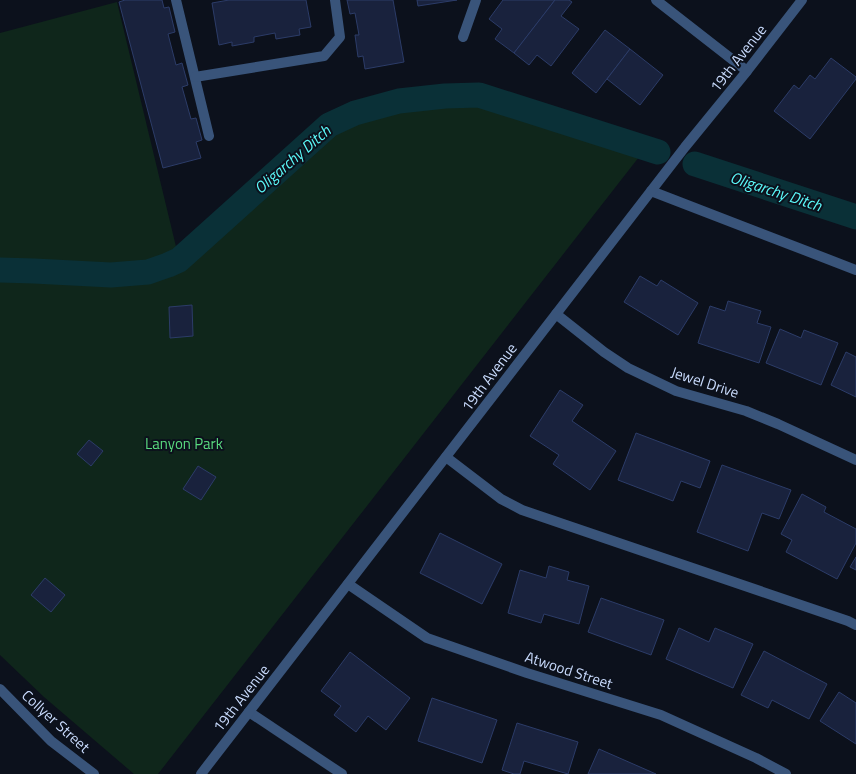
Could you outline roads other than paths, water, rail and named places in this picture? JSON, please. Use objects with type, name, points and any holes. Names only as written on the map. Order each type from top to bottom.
[{"type":"street","points":[[176,0],[209,136]]},
{"type":"street","points":[[195,76],[324,56],[340,37],[335,0]]},
{"type":"street","points":[[463,37],[476,0]]},
{"type":"street","points":[[656,0],[747,71]]},
{"type":"street","name":"19th Avenue","points":[[201,774],[685,147],[802,0]]},
{"type":"street","points":[[651,191],[856,270]]},
{"type":"street","name":"Jewel Drive","points":[[556,314],[604,352],[628,368],[676,391],[746,411],[856,460]]},
{"type":"street","points":[[446,457],[501,499],[522,510],[856,625]]},
{"type":"street","name":"Atwood Street","points":[[348,584],[427,638],[527,673],[661,715],[756,758],[786,774]]},
{"type":"street","name":"Collyer Street","points":[[0,689],[51,741],[94,774]]},
{"type":"street","points":[[249,712],[342,774]]},
{"type":"waterway","name":"Oligarchy Ditch","points":[[0,270],[111,275],[148,272],[168,265],[179,260],[329,125],[355,113],[399,101],[445,96],[479,95],[658,152]]},
{"type":"waterway","name":"Oligarchy Ditch","points":[[695,164],[856,217]]},
{"type":"park label","name":"Lanyon Park","points":[[184,443]]}]
